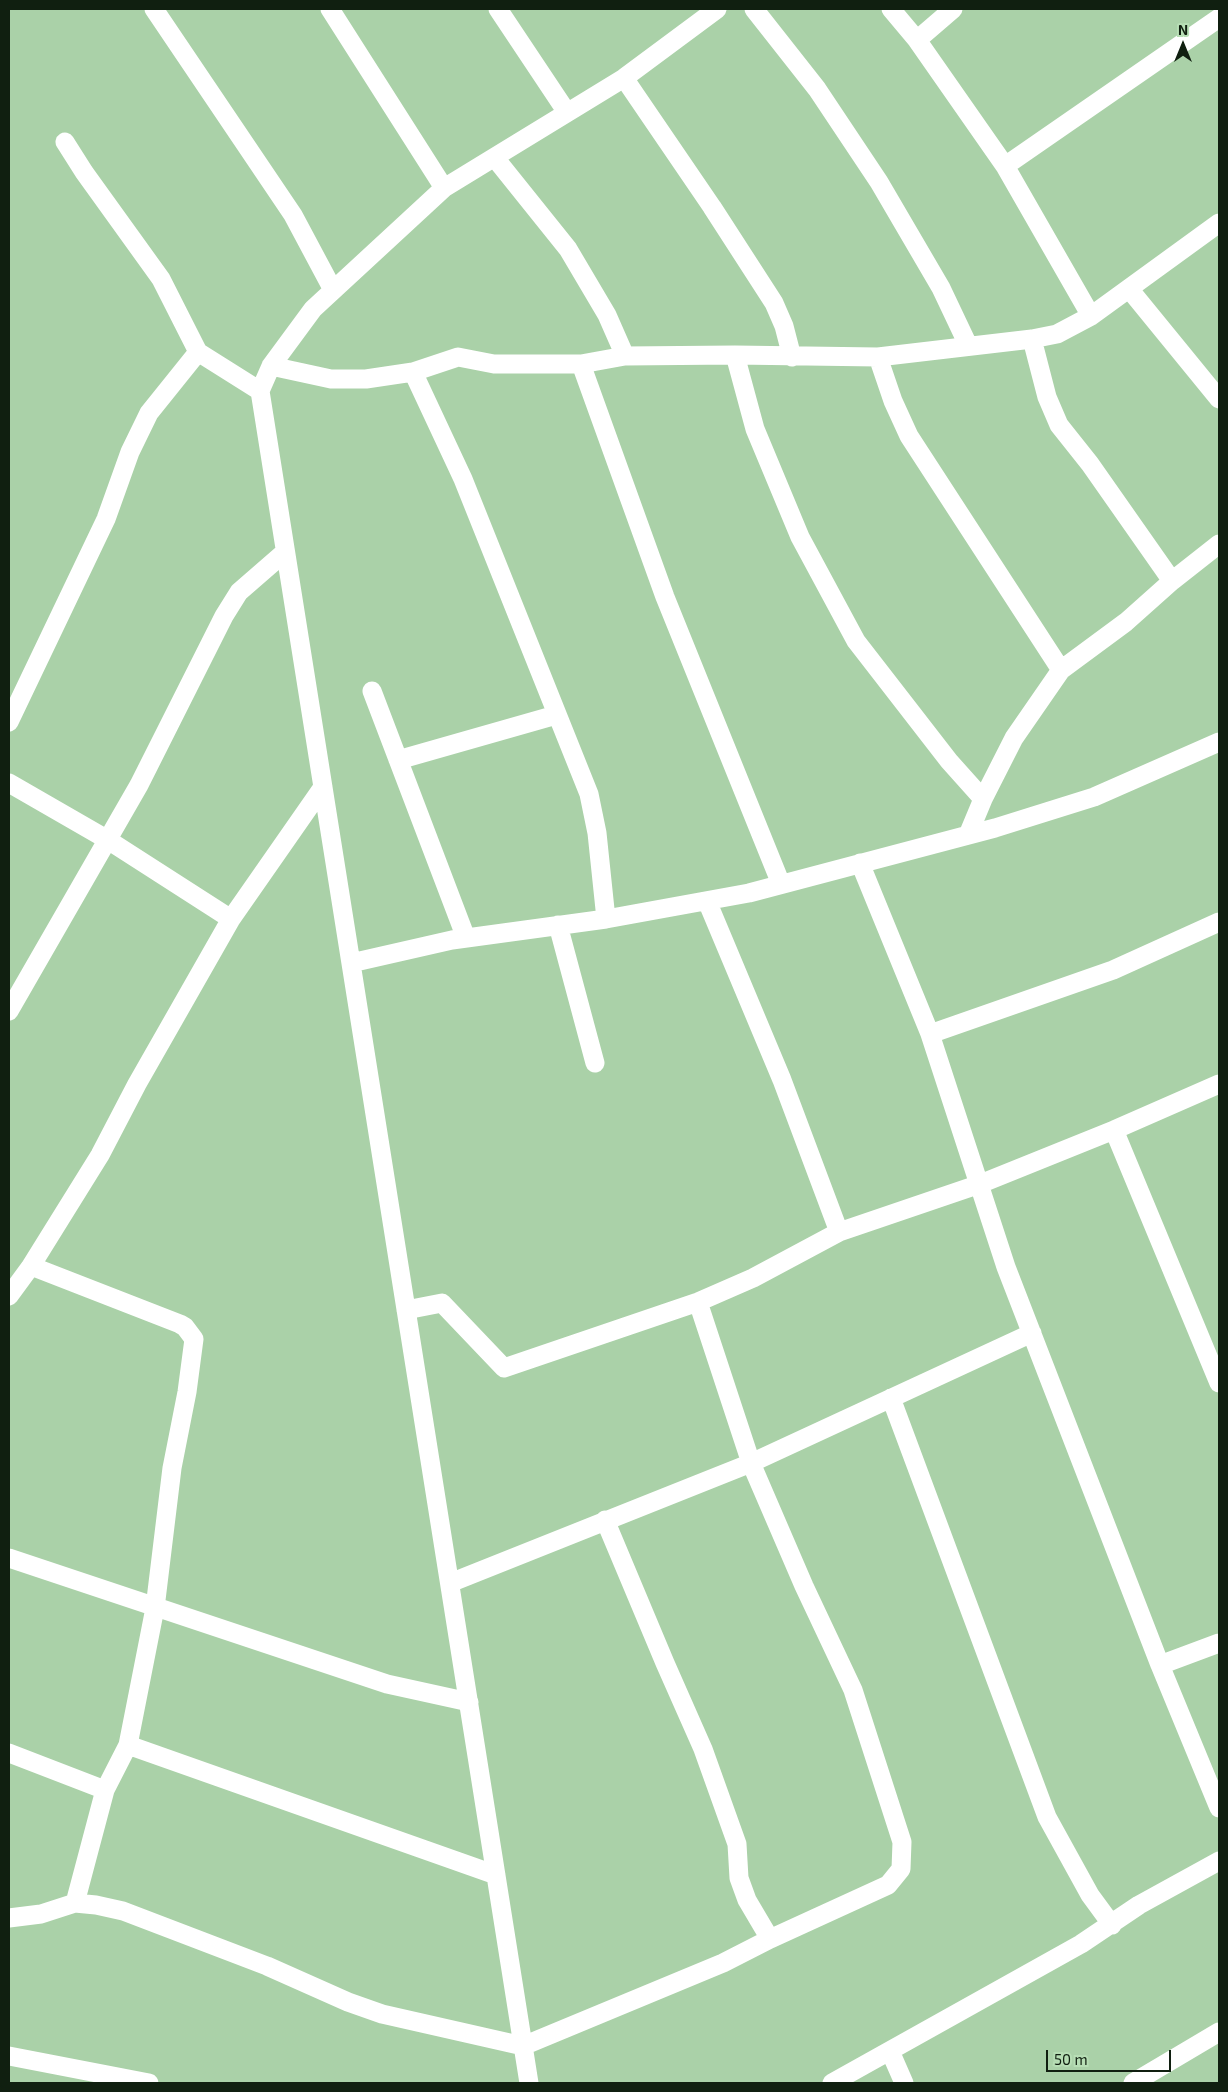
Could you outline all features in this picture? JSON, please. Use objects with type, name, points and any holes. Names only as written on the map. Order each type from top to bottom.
[{"type":"street","points":[[154,9],[293,215],[333,290]]},
{"type":"street","points":[[330,9],[444,188]]},
{"type":"street","points":[[498,9],[566,112]]},
{"type":"street","points":[[754,9],[817,89],[879,182],[941,288],[968,346]]},
{"type":"street","points":[[891,9],[917,40],[1005,166],[1091,316]]},
{"type":"street","points":[[917,40],[953,9]]},
{"type":"street","points":[[529,2083],[260,391],[271,366],[313,309],[444,188],[624,78],[708,11]]},
{"type":"street","points":[[1005,166],[1219,18]]},
{"type":"street","points":[[624,78],[712,207],[774,303],[784,326],[792,357]]},
{"type":"street","points":[[65,142],[84,172],[161,278],[198,352],[260,391]]},
{"type":"street","points":[[495,158],[568,249],[607,315],[625,356]]},
{"type":"street","points":[[271,366],[331,379],[366,379],[412,372],[458,357],[494,364],[582,364],[625,356],[878,357],[1032,339],[1056,334],[1091,316],[1130,290],[1219,223]]},
{"type":"street","points":[[1130,290],[1219,399]]},
{"type":"street","points":[[1032,339],[1047,397],[1059,425],[1090,464],[1172,581]]},
{"type":"street","points":[[9,722],[106,519],[130,452],[150,413],[198,352]]},
{"type":"street","points":[[736,355],[755,429],[800,537],[856,641],[949,761],[982,799]]},
{"type":"street","points":[[878,357],[893,401],[909,436],[1061,670]]},
{"type":"street","points":[[582,364],[665,597],[781,884]]},
{"type":"street","points":[[412,372],[463,479],[589,794],[597,833],[606,919]]},
{"type":"street","points":[[968,835],[982,799],[1014,738],[1061,670],[1126,622],[1172,581],[1219,544]]},
{"type":"street","points":[[9,1011],[139,785],[224,616],[239,592],[285,552]]},
{"type":"street","points":[[372,690],[466,938]]},
{"type":"street","points":[[398,760],[556,715]]},
{"type":"street","points":[[351,963],[466,938],[606,919],[707,901],[781,884],[968,835],[1094,797],[1219,742]]},
{"type":"street","points":[[9,783],[108,840],[231,919]]},
{"type":"street","points":[[9,1296],[31,1266],[100,1156],[137,1084],[231,919],[322,787]]},
{"type":"street","points":[[860,863],[930,1034],[1006,1267],[1160,1665],[1219,1808]]},
{"type":"street","points":[[707,901],[782,1080],[839,1232]]},
{"type":"street","points":[[930,1034],[1113,970],[1219,922]]},
{"type":"street","points":[[558,925],[595,1063]]},
{"type":"street","points":[[406,1310],[442,1303],[504,1368],[698,1302],[753,1278],[839,1232],[980,1184],[1114,1130],[1219,1084]]},
{"type":"street","points":[[1114,1130],[1219,1383]]},
{"type":"street","points":[[31,1266],[180,1324],[185,1327],[194,1339],[187,1392],[172,1468],[155,1608],[128,1745],[105,1790],[76,1903]]},
{"type":"street","points":[[9,1918],[41,1914],[76,1903],[123,1911],[267,1966],[348,2002],[382,2014],[524,2046],[723,1963],[770,1939],[888,1885],[900,1869],[902,1842],[852,1690],[804,1586],[751,1463],[698,1302]]},
{"type":"street","points":[[450,1584],[605,1520],[751,1463],[1032,1333]]},
{"type":"street","points":[[891,1398],[1047,1817],[1090,1895],[1112,1925]]},
{"type":"street","points":[[605,1520],[664,1663],[703,1748],[737,1844],[739,1878],[747,1900],[770,1939]]},
{"type":"street","points":[[9,1558],[387,1684],[468,1702]]},
{"type":"street","points":[[1160,1665],[1219,1644]]},
{"type":"street","points":[[128,1745],[496,1875]]},
{"type":"street","points":[[9,1753],[105,1790]]},
{"type":"street","points":[[832,2083],[1081,1944],[1112,1925],[1139,1905],[1219,1861]]},
{"type":"street","points":[[1133,2083],[1219,2032]]},
{"type":"street","points":[[890,2051],[904,2083]]},
{"type":"street","points":[[9,2056],[149,2083]]}]
